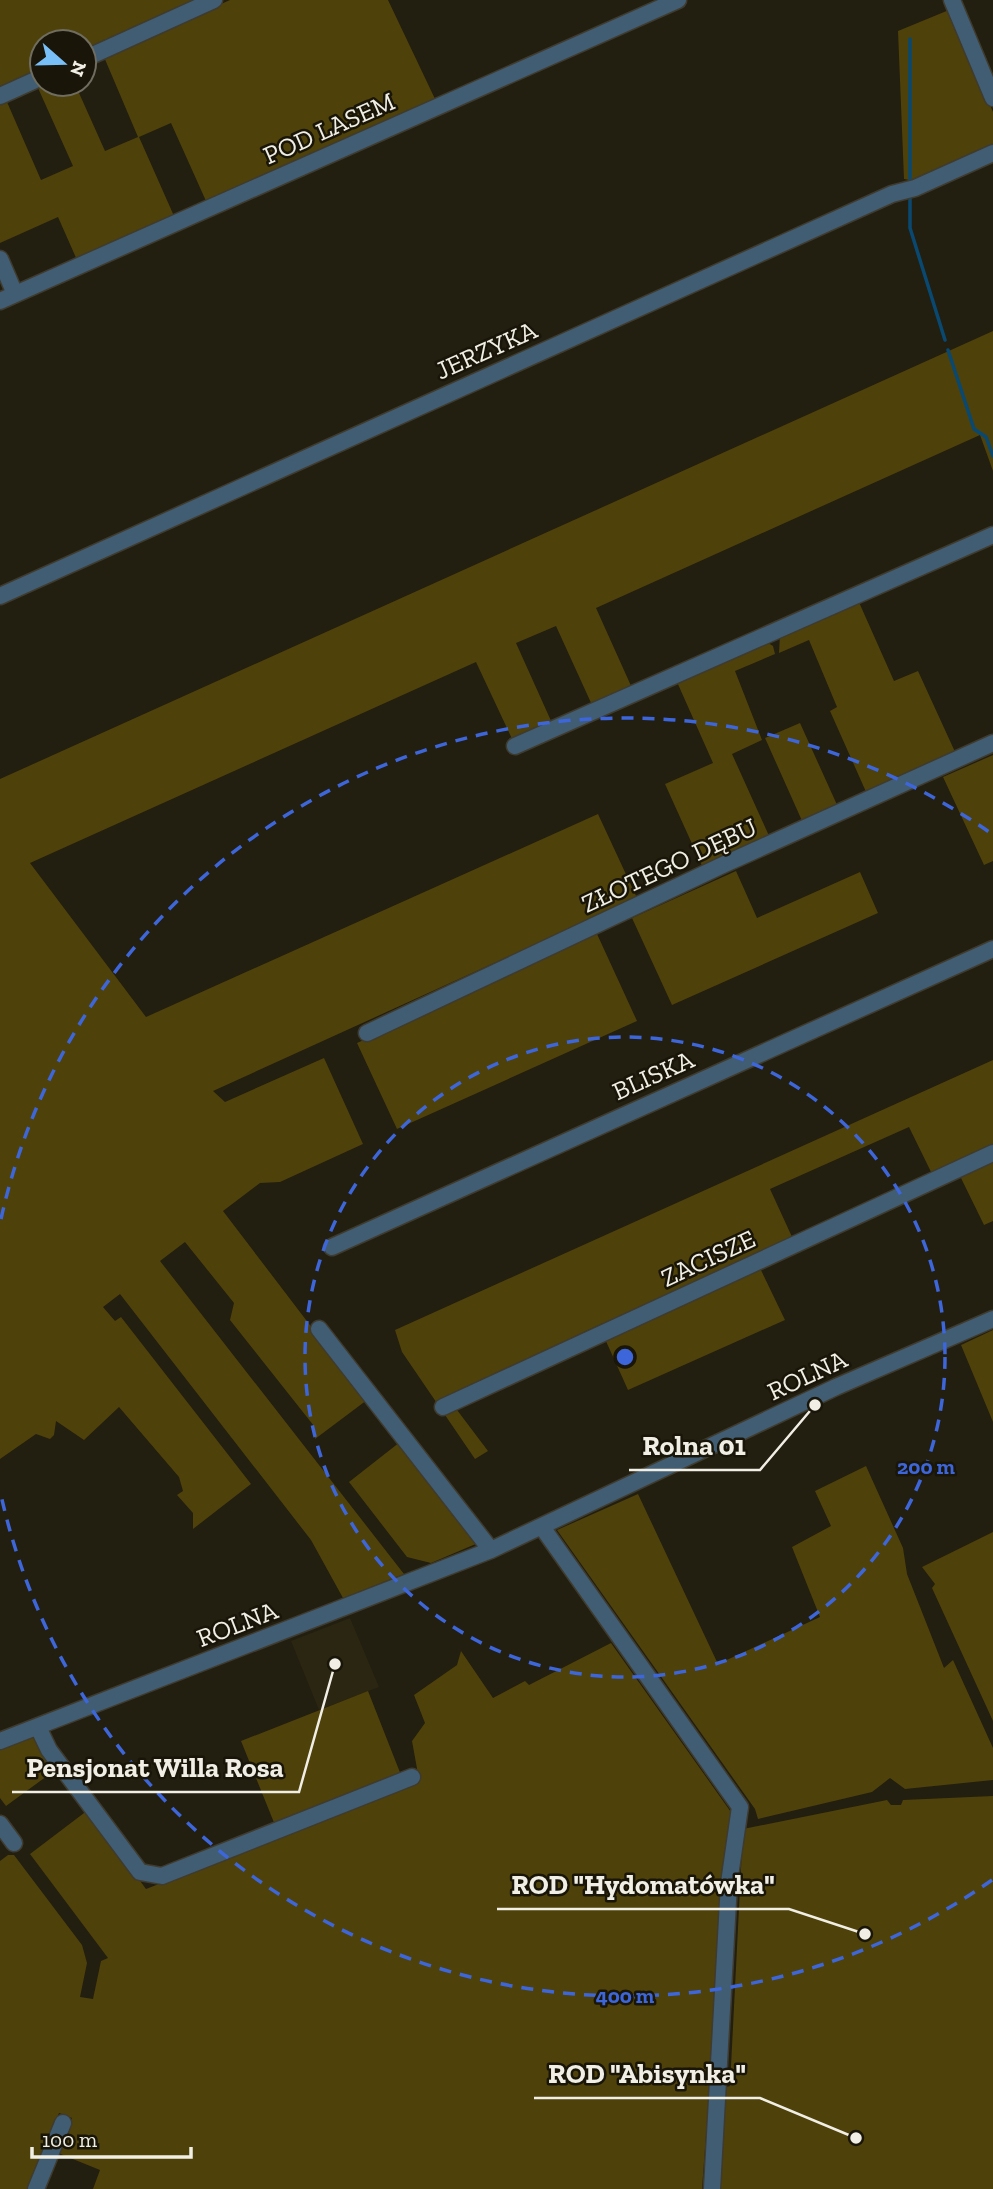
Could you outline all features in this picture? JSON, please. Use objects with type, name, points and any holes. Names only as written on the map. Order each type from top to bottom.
[{"type":"street","points":[[98,53],[214,0]]},
{"type":"street","name":"POD LASEM","points":[[0,302],[678,0]]},
{"type":"street","points":[[952,0],[993,98]]},
{"type":"street","points":[[0,96],[28,84]]},
{"type":"street","name":"JERZYKA","points":[[0,596],[892,194],[915,188],[993,153]]},
{"type":"street","points":[[0,259],[15,294]]},
{"type":"street","points":[[515,746],[993,535]]},
{"type":"street","name":"ZŁOTEGO DĘBU","points":[[368,1033],[724,864],[993,743]]},
{"type":"street","name":"BLISKA","points":[[332,1247],[993,949]]},
{"type":"street","name":"ZACISZE","points":[[443,1407],[993,1153]]},
{"type":"street","name":"ROLNA","points":[[0,1741],[491,1550],[836,1387],[993,1319]]},
{"type":"street","points":[[318,1329],[491,1550]]},
{"type":"street","points":[[542,1527],[740,1807],[729,1883],[712,2189]]},
{"type":"street","points":[[38,1727],[49,1750],[140,1872],[151,1876],[162,1877],[412,1777]]},
{"type":"street","points":[[0,1824],[14,1843]]},
{"type":"street","points":[[36,2189],[63,2123]]},
{"type":"shaded area","points":[[0,0],[197,0],[98,45],[98,28],[28,28],[28,75],[0,88]]},
{"type":"shaded area","points":[[230,0],[388,0],[436,101],[206,201],[171,123],[139,137],[174,216],[77,260],[58,217],[0,243],[0,104],[7,102],[41,180],[73,166],[42,98],[81,98],[105,151],[138,137],[104,57]]},
{"type":"shaded area","points":[[949,10],[993,112],[993,146],[915,181],[904,179],[898,31]]},
{"type":"shaded area","points":[[993,331],[993,471],[980,435],[596,608],[632,688],[592,705],[556,626],[516,643],[552,723],[513,741],[476,662],[30,863],[146,1017],[598,814],[637,898],[213,1091],[225,1102],[324,1058],[363,1144],[280,1182],[260,1183],[223,1211],[367,1400],[315,1439],[314,1426],[230,1320],[234,1303],[185,1242],[160,1261],[404,1574],[343,1598],[311,1540],[120,1294],[103,1307],[115,1321],[121,1317],[251,1484],[193,1529],[193,1513],[177,1495],[183,1491],[179,1477],[119,1407],[84,1440],[56,1421],[54,1435],[50,1439],[36,1434],[0,1459],[0,779]]},
{"type":"shaded area","points":[[858,600],[894,681],[918,671],[956,754],[867,794],[830,711],[837,707],[809,640],[779,653],[780,635]]},
{"type":"shaded area","points":[[765,641],[773,646],[775,654],[735,671],[762,740],[732,754],[770,838],[703,868],[665,784],[713,763],[677,682]]},
{"type":"shaded area","points":[[800,723],[838,807],[803,823],[765,738]]},
{"type":"shaded area","points":[[993,755],[993,861],[984,865],[943,777]]},
{"type":"shaded area","points":[[736,871],[757,918],[860,872],[878,913],[672,1005],[632,918]]},
{"type":"shaded area","points":[[597,934],[637,1021],[397,1129],[357,1043]]},
{"type":"shaded area","points":[[993,1060],[993,1148],[933,1176],[909,1127],[770,1189],[793,1239],[588,1330],[448,1398],[488,1451],[475,1459],[402,1352],[395,1330]]},
{"type":"shaded area","points":[[993,1161],[993,1221],[984,1225],[960,1176]]},
{"type":"shaded area","points":[[760,1268],[785,1320],[628,1390],[605,1339]]},
{"type":"shaded area","points":[[993,1330],[993,1422],[961,1345]]},
{"type":"shaded area","points":[[400,1442],[478,1543],[431,1563],[407,1557],[349,1482]]},
{"type":"shaded area","points":[[866,1466],[903,1548],[907,1574],[944,1668],[953,1660],[993,1748],[993,1780],[905,1789],[890,1778],[872,1792],[758,1819],[755,1809],[557,1530],[638,1494],[718,1664],[820,1617],[792,1547],[831,1526],[815,1491]]},
{"type":"shaded area","points":[[993,1532],[993,1721],[932,1588],[935,1584],[922,1567]]},
{"type":"shaded area","points":[[350,1618],[379,1687],[319,1710],[291,1641]]},
{"type":"shaded area","points":[[611,1643],[738,1822],[726,1861],[702,2189],[93,2189],[100,2170],[58,2153],[72,2118],[59,2113],[30,2189],[0,2189],[0,1861],[8,1855],[14,1855],[82,1945],[87,1963],[80,1997],[93,1999],[101,1961],[108,1958],[30,1854],[88,1810],[146,1889],[406,1788],[418,1774],[412,1741],[425,1723],[414,1695],[457,1665],[461,1651],[493,1698],[525,1681],[529,1685]]},
{"type":"shaded area","points":[[368,1691],[401,1775],[275,1825],[241,1741]]},
{"type":"shaded area","points":[[35,1737],[58,1768],[6,1806],[0,1798],[0,1749]]},
{"type":"shaded area","points":[[993,1796],[993,2189],[717,2189],[722,2088],[730,2086],[743,1829],[887,1800],[891,1805],[901,1805],[903,1800]]},
{"type":"waterway","points":[[910,39],[910,180]]},
{"type":"waterway","points":[[910,195],[910,228],[945,340]]},
{"type":"waterway","points":[[948,350],[974,429],[986,437],[993,456]]},
{"type":"place","name":"Rolna 01","points":[[815,1405]]},
{"type":"place","name":"Pensjonat Willa Rosa","points":[[335,1664]]},
{"type":"place","name":"ROD \"Hydomatówka\"","points":[[865,1934]]},
{"type":"place","name":"ROD \"Abisynka\"","points":[[856,2138]]}]
